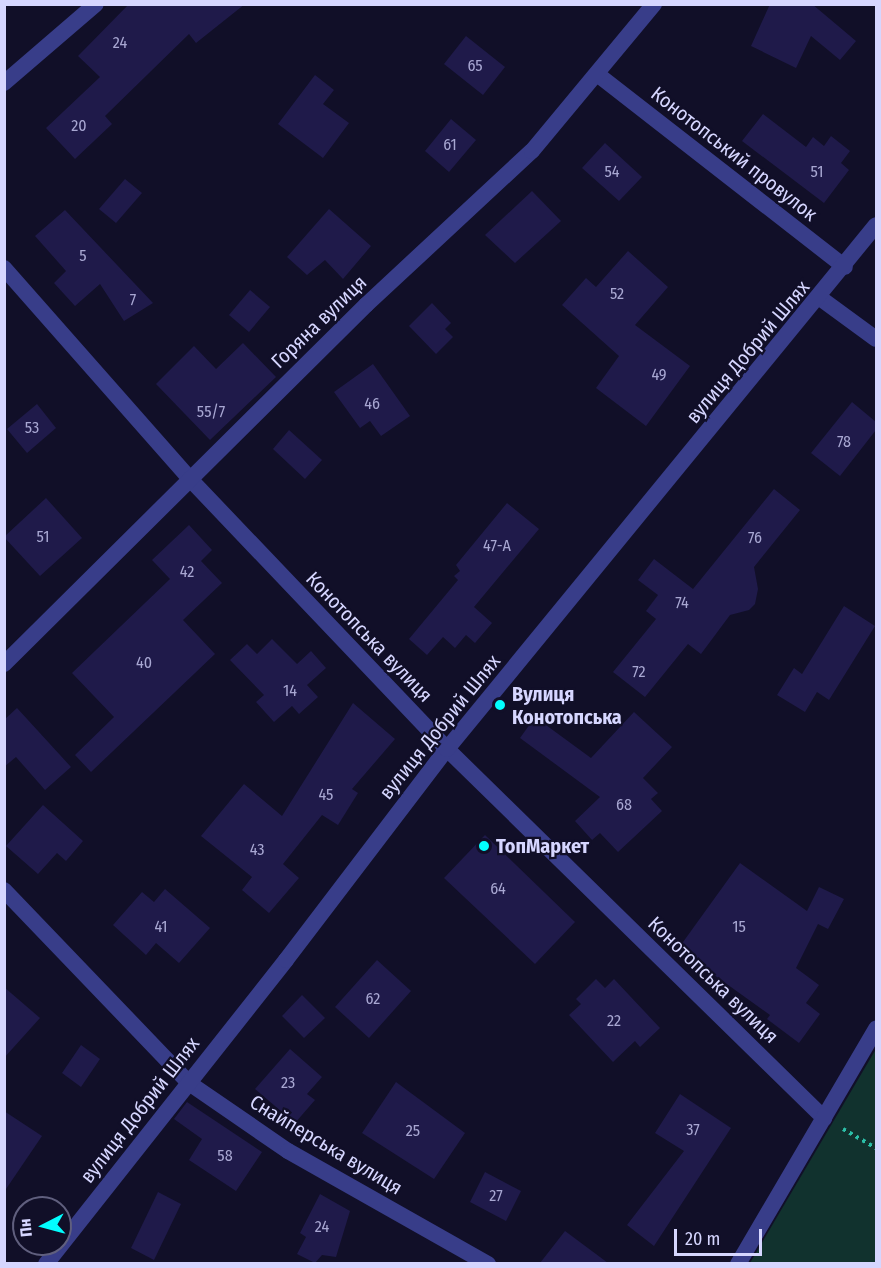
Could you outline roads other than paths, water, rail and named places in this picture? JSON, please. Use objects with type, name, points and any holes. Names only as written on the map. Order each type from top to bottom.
[{"type":"street","points":[[4,83],[96,4]]},
{"type":"street","name":"Горяна вулиця","points":[[4,664],[366,305],[532,151],[654,4]]},
{"type":"street","name":"Конотопський провулок","points":[[597,74],[844,267]]},
{"type":"street","name":"вулиця Добрий Шлях","points":[[46,1263],[189,1083],[447,748],[820,298],[876,225]]},
{"type":"street","name":"Конотопська вулиця","points":[[4,268],[190,479],[447,748],[824,1118]]},
{"type":"street","points":[[820,298],[876,339]]},
{"type":"street","name":"Снайперська вулиця","points":[[4,890],[189,1083],[288,1151],[488,1263]]},
{"type":"street","points":[[738,1263],[876,1029]]},
{"type":"place","name":"Вулиця Конотопська","points":[[500,705]]},
{"type":"place","name":"ТопМаркет","points":[[484,846]]}]
